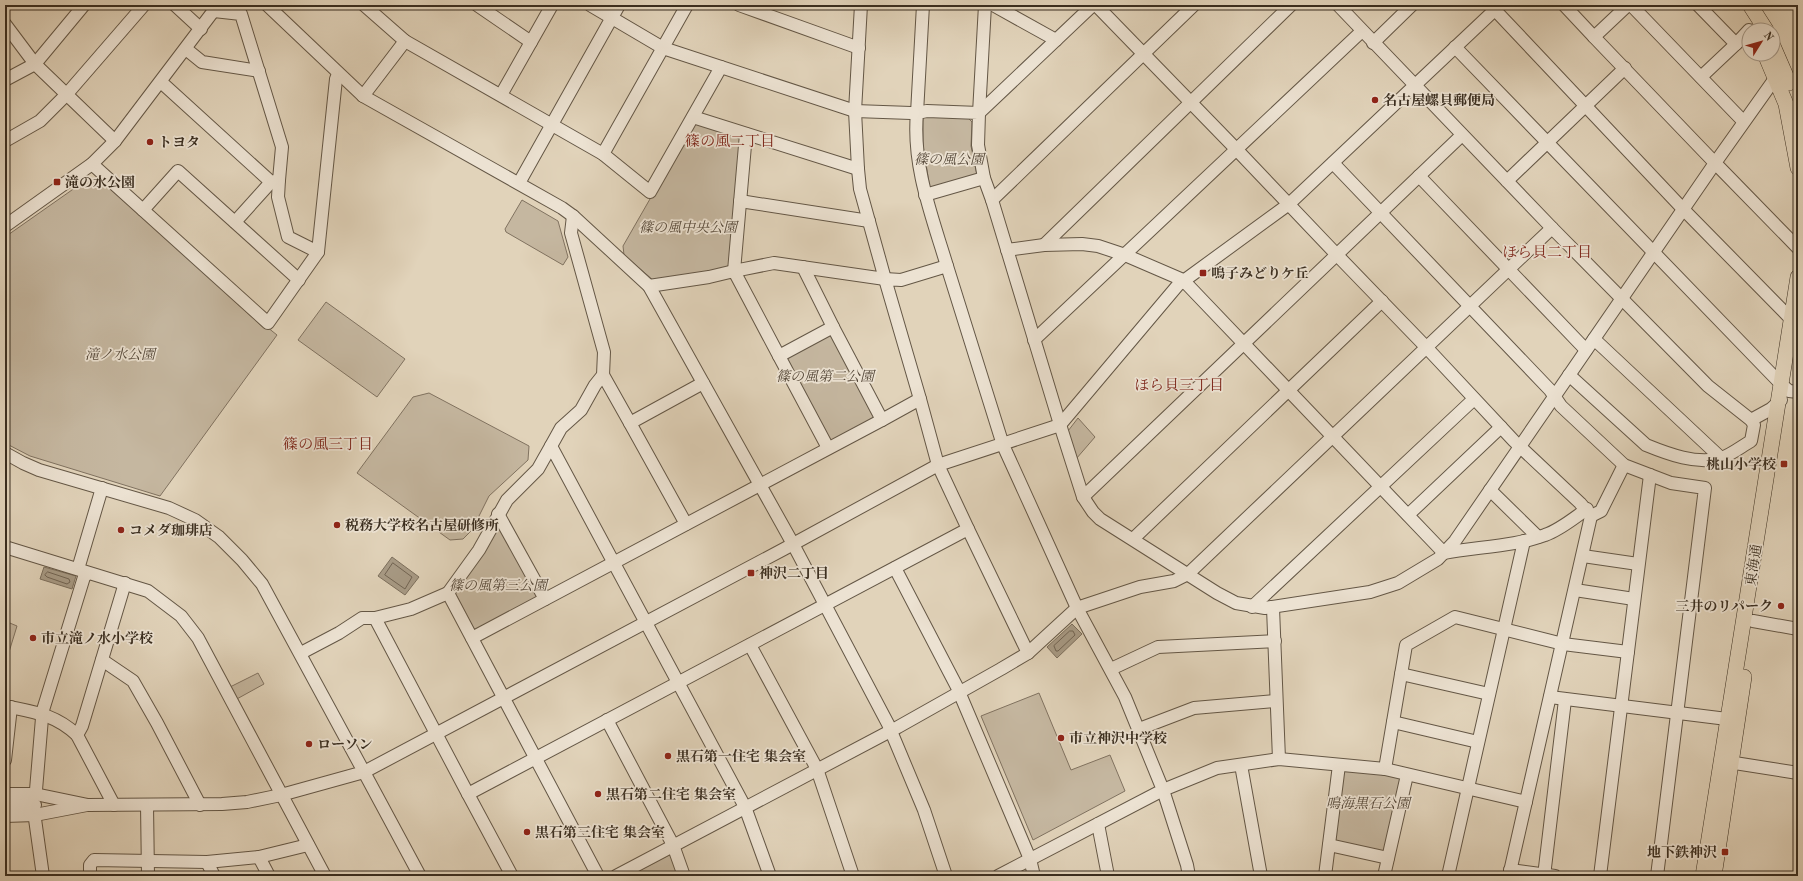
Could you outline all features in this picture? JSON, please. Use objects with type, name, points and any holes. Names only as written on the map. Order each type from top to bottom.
[{"type":"main road","points":[[1740,5],[1750,22]]},
{"type":"main road","points":[[1750,5],[1753,22]]},
{"type":"main road","points":[[1769,62],[1786,104],[1798,168]]},
{"type":"main road","points":[[1781,62],[1798,113]]},
{"type":"main road","name":"東海通","points":[[1703,876],[1753,621],[1789,389],[1798,277]]},
{"type":"main road","name":"東海通","points":[[1714,876],[1726,762],[1727,719],[1779,402],[1789,389]]},
{"type":"street","points":[[5,142],[40,121],[66,95],[144,5]]},
{"type":"street","points":[[176,5],[201,29]]},
{"type":"street","points":[[267,5],[338,74],[363,96],[518,183],[573,216],[649,286],[793,544],[891,730],[924,810],[946,876]]},
{"type":"street","points":[[364,5],[405,41],[603,154],[650,192],[720,67]]},
{"type":"street","points":[[477,5],[531,42]]},
{"type":"street","points":[[501,95],[552,5]]},
{"type":"street","points":[[590,5],[663,48],[720,67],[855,110],[917,113],[927,111],[979,113],[1095,5],[1191,102],[1520,447],[1589,513]]},
{"type":"street","points":[[518,183],[619,5]]},
{"type":"street","points":[[603,154],[687,5]]},
{"type":"street","points":[[740,5],[859,48]]},
{"type":"street","points":[[861,5],[855,110],[860,189],[938,465],[1028,653]]},
{"type":"street","points":[[923,5],[917,113],[918,158],[926,195],[947,266],[1003,445],[1077,608],[1111,669],[1139,729],[1164,790],[1189,876]]},
{"type":"street","points":[[985,5],[978,145],[984,178],[1083,497],[1100,519],[1236,603],[1252,607],[1273,608],[1370,592],[1398,583],[1438,559],[1444,553],[1455,541],[1743,121],[1776,77]]},
{"type":"street","points":[[993,5],[1056,40]]},
{"type":"street","points":[[992,200],[1194,5]]},
{"type":"street","points":[[1044,245],[1291,5]]},
{"type":"street","points":[[1338,5],[1552,228],[1708,386],[1751,420],[1754,425],[1751,441],[1721,458],[1702,459],[1682,457],[1646,445],[1569,375]]},
{"type":"street","points":[[1373,43],[1412,5]]},
{"type":"street","points":[[1564,5],[1798,248]]},
{"type":"street","points":[[1594,37],[1628,5]]},
{"type":"street","points":[[1631,5],[1743,121]]},
{"type":"street","points":[[1698,5],[1736,44]]},
{"type":"street","points":[[5,80],[34,64],[78,7]]},
{"type":"street","points":[[5,226],[92,164],[115,141],[216,8],[241,14],[282,147],[275,181],[288,237],[318,252]]},
{"type":"street","points":[[5,794],[35,794],[88,805],[200,805],[247,802],[281,795],[364,772],[504,699],[938,465],[1003,445],[1060,425],[1183,280],[1289,204],[1414,85],[1498,8],[1585,106],[1795,324]]},
{"type":"street","points":[[5,24],[34,64],[115,141]]},
{"type":"street","points":[[1034,340],[1362,31]]},
{"type":"street","points":[[1701,77],[1741,40]]},
{"type":"street","points":[[363,96],[405,41]]},
{"type":"street","points":[[1455,47],[1548,142],[1653,254],[1789,389]]},
{"type":"street","points":[[186,49],[202,62],[259,72]]},
{"type":"street","points":[[1507,181],[1625,68]]},
{"type":"street","points":[[92,164],[268,324],[318,252],[336,79],[338,74]]},
{"type":"street","points":[[161,82],[275,181]]},
{"type":"street","points":[[693,117],[858,169]]},
{"type":"street","points":[[746,134],[734,271],[828,448]]},
{"type":"street","points":[[1083,497],[1462,135]]},
{"type":"street","points":[[1333,163],[1550,390],[1561,406],[1624,465],[1671,482],[1706,488],[1657,876]]},
{"type":"street","points":[[142,210],[178,170],[299,280]]},
{"type":"street","points":[[1420,176],[1586,350]]},
{"type":"street","points":[[926,195],[984,178]]},
{"type":"street","points":[[235,222],[275,181]]},
{"type":"street","points":[[740,201],[869,221]]},
{"type":"street","points":[[573,216],[571,233],[604,352],[603,375],[686,524]]},
{"type":"street","points":[[616,876],[891,730],[1028,653],[1077,608],[1140,587],[1174,581],[1188,574],[1552,228]]},
{"type":"street","points":[[1007,250],[1044,245],[1082,244],[1109,249],[1183,280],[1444,553]]},
{"type":"street","points":[[649,286],[709,277],[774,263],[901,280],[947,266]]},
{"type":"street","points":[[803,267],[882,420]]},
{"type":"street","points":[[1132,539],[1382,301]]},
{"type":"street","points":[[779,356],[833,327]]},
{"type":"street","points":[[1594,339],[1721,458]]},
{"type":"street","points":[[301,653],[339,633],[362,618],[375,618],[411,609],[448,593],[470,564],[507,500],[538,470],[561,428],[581,410],[595,385],[603,375]]},
{"type":"street","points":[[630,423],[703,383]]},
{"type":"street","points":[[472,638],[920,399]]},
{"type":"street","points":[[1252,607],[1474,399]]},
{"type":"street","points":[[1751,420],[1779,402]]},
{"type":"street","points":[[1408,515],[1501,427]]},
{"type":"street","points":[[551,446],[745,807],[770,876]]},
{"type":"street","points":[[5,453],[39,470],[105,494],[169,508],[195,520],[219,537],[242,560],[262,584],[301,653],[420,876]]},
{"type":"street","points":[[1444,553],[1524,541],[1553,532],[1589,513],[1601,510],[1624,465]]},
{"type":"street","points":[[1600,876],[1650,475]]},
{"type":"street","points":[[1490,490],[1538,537]]},
{"type":"street","points":[[36,790],[42,714],[84,577],[84,570],[105,494]]},
{"type":"street","points":[[1565,700],[1547,876],[1510,873],[1583,556],[1589,513]]},
{"type":"street","points":[[498,514],[545,600]]},
{"type":"street","points":[[468,794],[968,529]]},
{"type":"street","points":[[1448,876],[1524,541]]},
{"type":"street","points":[[5,547],[84,570],[148,591],[181,616],[198,638],[325,876]]},
{"type":"street","points":[[1583,556],[1638,564]]},
{"type":"street","points":[[895,568],[960,692],[1030,859],[1034,876]]},
{"type":"street","points":[[77,735],[82,726],[125,583]]},
{"type":"street","points":[[1575,590],[1634,599]]},
{"type":"street","points":[[448,593],[598,876]]},
{"type":"street","points":[[1273,608],[1279,759]]},
{"type":"street","points":[[1385,769],[1406,645],[1455,617],[1504,628],[1563,644],[1628,652]]},
{"type":"street","points":[[375,618],[512,876]]},
{"type":"street","points":[[1753,621],[1798,629]]},
{"type":"street","points":[[1111,669],[1158,647],[1275,641]]},
{"type":"street","points":[[750,645],[817,769],[853,876]]},
{"type":"street","points":[[102,660],[133,681],[200,805]]},
{"type":"street","points":[[1401,674],[1489,694]]},
{"type":"street","points":[[1550,697],[1727,719]]},
{"type":"street","points":[[1139,729],[1194,708],[1276,701]]},
{"type":"street","points":[[5,760],[8,706],[42,713],[77,735],[114,805]]},
{"type":"street","points":[[607,720],[673,845],[684,876]]},
{"type":"street","points":[[1393,722],[1478,742]]},
{"type":"street","points":[[998,876],[1164,790],[1217,768],[1279,759],[1385,769],[1526,802]]},
{"type":"street","points":[[1726,762],[1798,773]]},
{"type":"street","points":[[1241,765],[1261,876]]},
{"type":"street","points":[[1325,876],[1339,765]]},
{"type":"street","points":[[1384,876],[1407,775]]},
{"type":"street","points":[[5,804],[24,806],[35,805]]},
{"type":"street","points":[[5,816],[35,815],[88,805]]},
{"type":"street","points":[[146,805],[146,861],[148,876]]},
{"type":"street","points":[[35,819],[43,876]]},
{"type":"street","points":[[1098,824],[1108,876]]},
{"type":"street","points":[[90,876],[90,865],[94,860],[207,862],[259,857],[308,845]]},
{"type":"street","points":[[1329,845],[1388,858]]},
{"type":"street","points":[[259,857],[269,876]]},
{"type":"street","points":[[207,862],[214,876]]},
{"type":"green space","name":"篠の風公園","points":[[926,116],[968,118],[972,122],[971,146],[977,175],[930,189],[923,145],[923,118]]},
{"type":"green space","name":"篠の風中央公園","points":[[699,122],[739,135],[742,140],[732,266],[727,270],[653,280],[624,255],[623,246],[693,124]]},
{"type":"green space","name":"滝ノ水公園","points":[[89,178],[95,184],[99,184],[103,181],[265,329],[267,327],[277,335],[160,496],[30,456],[5,443],[5,237]]},
{"type":"green space","points":[[522,200],[558,221],[568,257],[563,265],[506,232],[505,229]]},
{"type":"green space","points":[[326,302],[405,359],[377,397],[298,340]]},
{"type":"green space","name":"篠の風第二公園","points":[[829,332],[876,414],[874,419],[832,441],[829,441],[785,360]]},
{"type":"green space","points":[[429,393],[529,446],[528,460],[489,496],[472,530],[463,539],[450,540],[357,473],[413,397]]},
{"type":"green space","points":[[1078,418],[1095,437],[1076,459],[1068,431]]},
{"type":"green space","name":"篠の風第三公園","points":[[502,526],[538,595],[537,600],[478,630],[474,629],[454,591],[494,527]]},
{"type":"green space","points":[[5,621],[17,626],[5,665]]},
{"type":"green space","points":[[258,673],[264,684],[235,700],[228,688]]},
{"type":"green space","points":[[1039,693],[1071,770],[1110,755],[1125,791],[1033,840],[981,716]]},
{"type":"green space","name":"鳴海黒石公園","points":[[1347,769],[1400,777],[1402,781],[1386,851],[1382,853],[1337,844],[1334,840],[1342,772]]},
{"type":"green space","points":[[669,855],[674,857],[680,876],[629,876]]},
{"type":"water","points":[[392,557],[419,577],[405,595],[378,576]]},
{"type":"water","points":[[44,567],[76,576],[72,589],[40,579]]},
{"type":"water","points":[[1072,624],[1082,634],[1057,658],[1047,647]]},
{"type":"place","name":"名古屋螺貝郵便局","points":[[1375,100]]},
{"type":"place","name":"トヨタ","points":[[150,142]]},
{"type":"place","name":"滝の水公園","points":[[57,182]]},
{"type":"place","name":"鳴子みどりケ丘","points":[[1203,273]]},
{"type":"place","name":"桃山小学校","points":[[1784,464]]},
{"type":"place","name":"税務大学校名古屋研修所","points":[[337,525]]},
{"type":"place","name":"コメダ珈琲店","points":[[121,530]]},
{"type":"place","name":"神沢二丁目","points":[[751,573]]},
{"type":"place","name":"三井のリパーク","points":[[1781,606]]},
{"type":"place","name":"市立滝ノ水小学校","points":[[33,638]]},
{"type":"place","name":"市立神沢中学校","points":[[1061,738]]},
{"type":"place","name":"ローソン","points":[[309,744]]},
{"type":"place","name":"黒石第一住宅 集会室","points":[[668,756]]},
{"type":"place","name":"黒石第二住宅 集会室","points":[[598,794]]},
{"type":"place","name":"黒石第三住宅 集会室","points":[[527,832]]},
{"type":"place","name":"地下鉄神沢","points":[[1725,852]]},
{"type":"district","name":"篠の風二丁目","points":[[730,141]]},
{"type":"district","name":"ほら貝二丁目","points":[[1547,252]]},
{"type":"district","name":"ほら貝三丁目","points":[[1179,385]]},
{"type":"district","name":"篠の風三丁目","points":[[328,444]]}]
